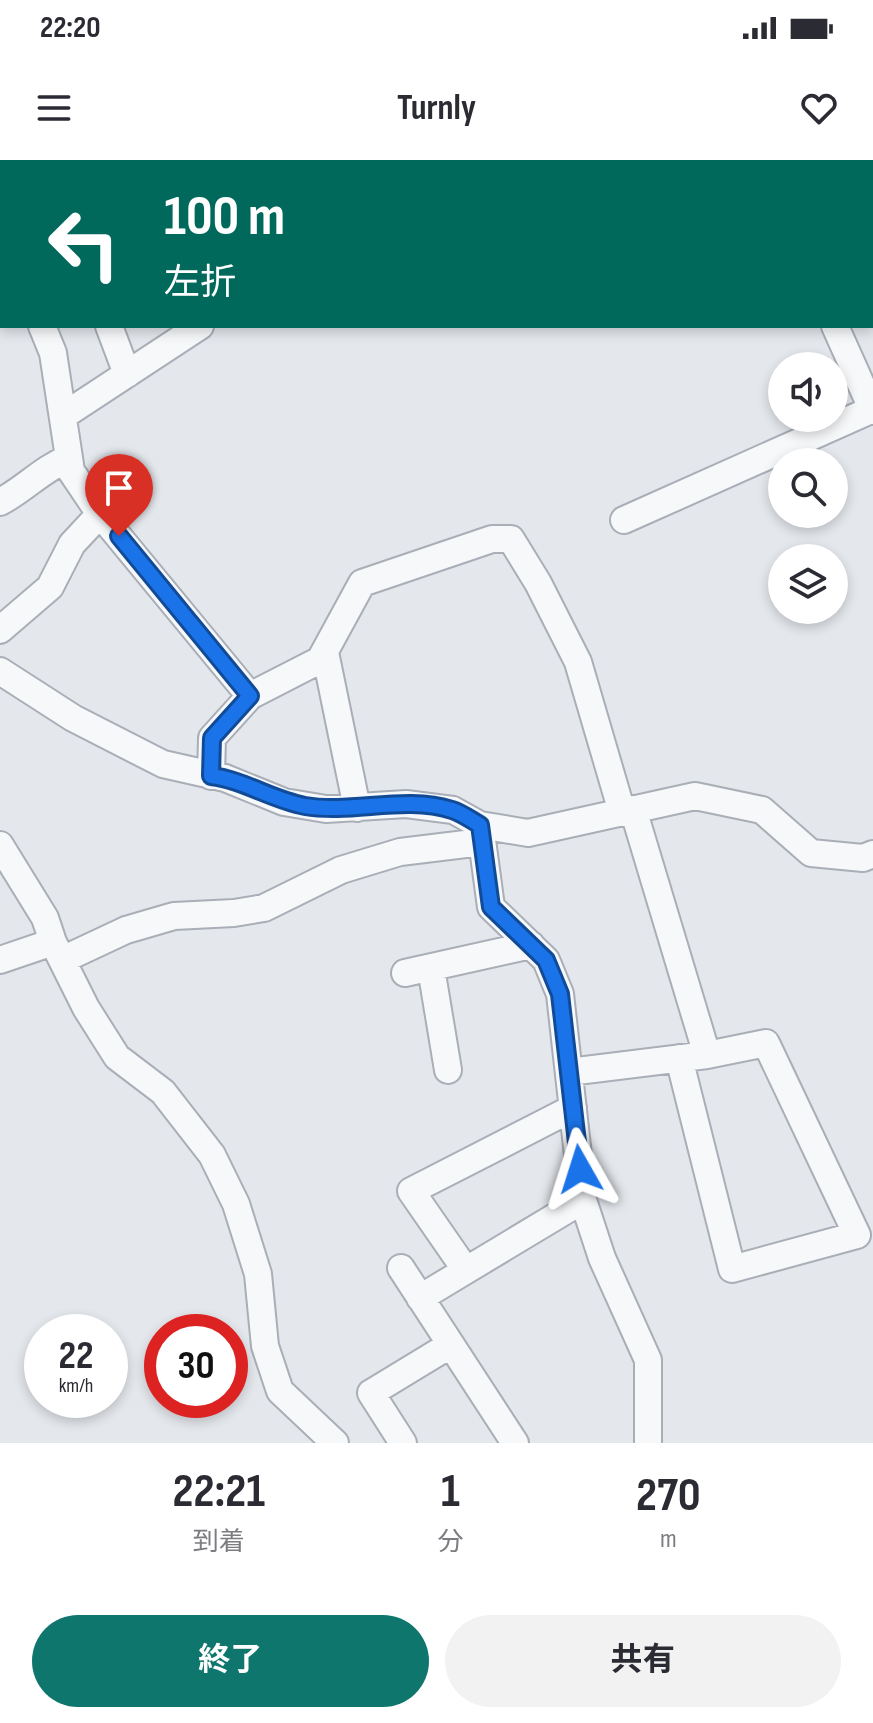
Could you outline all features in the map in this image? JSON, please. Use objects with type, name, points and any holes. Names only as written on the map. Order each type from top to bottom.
[{"type":"street","points":[[43,328],[53,353],[71,471],[100,514],[250,696]]},
{"type":"street","points":[[110,328],[127,374]]},
{"type":"street","points":[[63,416],[197,328]]},
{"type":"street","points":[[624,520],[873,410],[836,328]]},
{"type":"street","points":[[0,502],[20,492],[47,467],[69,458]]},
{"type":"street","points":[[0,630],[50,587],[72,544],[100,514]]},
{"type":"street","points":[[211,776],[212,738],[250,696],[320,660],[362,583],[492,539],[511,539],[538,583],[578,662],[707,1055]]},
{"type":"street","points":[[325,652],[357,808]]},
{"type":"street","points":[[0,671],[73,718],[163,764],[225,778],[284,802],[326,809],[406,804],[453,810],[481,833],[491,907],[546,960],[560,994],[583,1200],[602,1258],[648,1360],[648,1443]]},
{"type":"street","points":[[0,960],[57,951],[174,916],[264,908],[341,870],[400,852],[481,833],[528,833],[695,796],[762,810],[811,853],[863,858],[873,854]]},
{"type":"street","points":[[0,845],[45,918],[57,951],[86,1008],[117,1057],[163,1092],[212,1155],[236,1204],[258,1274],[265,1346],[280,1391],[335,1443]]},
{"type":"street","points":[[448,1070],[418,970],[531,945]]},
{"type":"street","points":[[569,1072],[679,1058],[707,1055],[766,1043],[857,1235],[732,1269],[679,1058]]},
{"type":"street","points":[[465,1269],[411,1191],[573,1108]]},
{"type":"street","points":[[420,1298],[583,1200]]},
{"type":"street","points":[[401,1268],[515,1443]]},
{"type":"street","points":[[403,1443],[371,1393],[450,1345]]},
{"type":"route","points":[[119,536],[250,696],[212,738],[211,776],[225,778],[284,802],[326,809],[406,804],[453,810],[480,825],[491,907],[546,960],[560,994],[580,1169]]}]
